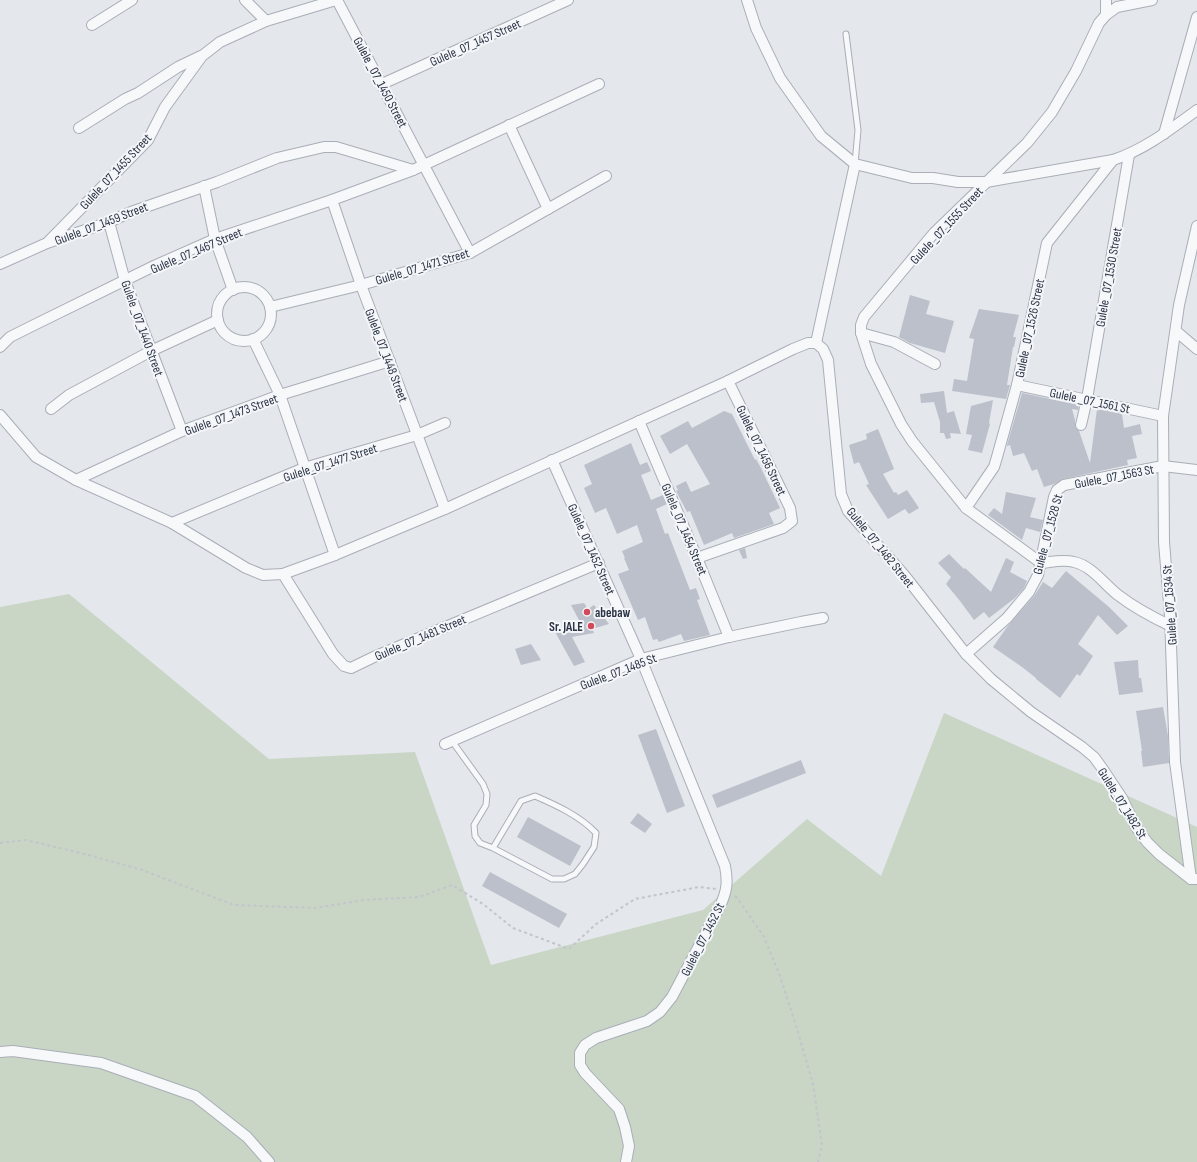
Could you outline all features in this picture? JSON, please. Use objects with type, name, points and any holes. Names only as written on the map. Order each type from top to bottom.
[{"type":"street","points":[[92,25],[132,0]]},
{"type":"street","points":[[245,0],[266,21]]},
{"type":"street","name":"Gulele_07_1455 Street","points":[[47,243],[148,140],[164,107],[202,56],[220,42],[266,21],[336,0]]},
{"type":"street","name":"Gulele _07_1450 Street","points":[[336,0],[382,84],[470,253]]},
{"type":"street","name":"Gulele_07_1457 Street","points":[[382,84],[568,0]]},
{"type":"street","points":[[747,0],[756,28],[780,78],[821,136],[855,164],[912,178],[933,178],[958,182],[986,182],[1027,143],[1052,112],[1076,71],[1099,23],[1106,15],[1117,7],[1152,0]]},
{"type":"street","points":[[1106,0],[1106,15]]},
{"type":"street","points":[[1164,134],[1197,17]]},
{"type":"street","points":[[79,128],[178,67],[202,56]]},
{"type":"street","name":"Gulele_07_1467 Street","points":[[0,347],[10,337],[215,239],[332,200],[413,170],[599,84]]},
{"type":"street","points":[[1129,155],[1164,134],[1197,110]]},
{"type":"street","points":[[509,125],[548,209]]},
{"type":"street","name":"Gulele_07_1459 Street","points":[[0,264],[47,243],[109,222],[131,212],[277,158],[324,147],[336,147],[413,170]]},
{"type":"street","name":"Gulele _07_1555 Street","points":[[861,334],[861,325],[864,317],[934,233],[986,182],[1113,160],[1129,155]]},
{"type":"street","name":"Gulele _07_1530 Street","points":[[1081,425],[1087,399],[1129,155]]},
{"type":"street","name":"Gulele _07_1526 Street","points":[[966,508],[994,467],[1017,385],[1047,243],[1113,160]]},
{"type":"street","points":[[0,414],[36,457],[76,480],[172,523],[246,568],[263,575],[283,574],[335,555],[445,509],[639,422],[793,349],[808,343],[816,343],[855,164]]},
{"type":"street","name":"Gulele_07_1471 Street","points":[[270,307],[361,285],[470,253],[606,176]]},
{"type":"street","points":[[204,186],[215,239],[233,290]]},
{"type":"street","name":"Gulele_07_1448 Street","points":[[332,200],[361,285],[445,509]]},
{"type":"street","name":"Gulele _07_1440 Street","points":[[109,222],[125,281],[182,431]]},
{"type":"street","name":"Gulele_07_1534 St","points":[[1194,879],[1175,762],[1170,626],[1164,542],[1163,416],[1179,305],[1197,226]]},
{"type":"street","points":[[242,287],[251,288],[259,292],[266,298],[270,307],[271,315],[265,331],[253,339],[242,341],[234,339],[226,334],[221,328],[218,320],[217,311],[220,302],[225,295],[242,287]]},
{"type":"street","points":[[51,409],[69,395],[151,351],[218,320]]},
{"type":"street","points":[[1176,331],[1197,349]]},
{"type":"street","points":[[861,334],[894,342],[935,364]]},
{"type":"street","points":[[861,334],[871,364],[901,424],[912,441],[966,508],[1041,563],[1061,560],[1076,562],[1091,571],[1116,594],[1139,610],[1170,626]]},
{"type":"street","points":[[253,339],[280,395],[335,555]]},
{"type":"street","name":"Gulele_07_1482 Street","points":[[816,343],[823,349],[828,360],[841,494],[848,511],[905,576],[966,654],[991,679],[1031,712]]},
{"type":"street","name":"Gulele_07_1473 Street","points":[[76,480],[182,431],[280,395],[390,361]]},
{"type":"street","name":"Gulele_07_1456 Street","points":[[698,558],[783,528],[792,521],[790,508],[728,381]]},
{"type":"street","name":"Gulele _07_1561 St","points":[[1017,385],[1163,416]]},
{"type":"street","name":"Gulele_07_1454 Street","points":[[639,422],[698,558],[729,637]]},
{"type":"street","name":"Gulele_07_1477 Street","points":[[172,523],[304,468],[417,435],[445,424]]},
{"type":"street","name":"Gulele_07_1452 Street","points":[[552,460],[641,659]]},
{"type":"street","name":"Gulele_07_1563 St","points":[[1064,485],[1163,466],[1197,470]]},
{"type":"street","name":"Gulele _07_1528 St","points":[[966,654],[1007,618],[1029,592],[1038,575],[1054,497],[1057,490],[1064,485]]},
{"type":"street","name":"Gulele_07_1481 Street","points":[[283,574],[333,654],[344,666],[351,668],[385,652],[598,563]]},
{"type":"street","name":"Gulele_07_1485 St","points":[[448,742],[641,659],[729,637],[823,618]]},
{"type":"street","name":"Gulele_07_1452 St","points":[[626,1162],[629,1146],[619,1109],[585,1073],[580,1064],[580,1053],[585,1045],[596,1038],[647,1021],[660,1012],[672,997],[727,891],[728,876],[641,659]]},
{"type":"street","name":"Gulele_07_1482 St","points":[[1031,712],[1094,757],[1122,798],[1136,827],[1147,842],[1159,854],[1194,879]]},
{"type":"street","points":[[0,1052],[14,1051],[101,1063],[195,1096],[246,1137],[269,1162]]},
{"type":"lane","points":[[846,34],[858,130],[855,164]]},
{"type":"lane","points":[[448,742],[483,784],[487,794],[486,804],[474,825],[475,836],[480,843],[493,848],[552,879],[564,879],[575,874],[587,858],[594,847],[596,833],[587,824],[549,802],[535,796],[521,801],[493,848]]},
{"type":"path","points":[[0,843],[26,840],[84,854],[142,870],[234,905],[316,908],[364,900],[419,897],[452,885],[483,904],[513,928],[569,949],[596,924],[634,899],[699,887],[727,891],[738,898],[763,935],[779,973],[813,1084],[822,1145],[818,1162]]},
{"type":"green space","points":[[69,594],[269,759],[415,752],[491,965],[703,910],[807,819],[881,876],[944,713],[1197,827],[1197,1162],[0,1162],[0,607]]},
{"type":"building","points":[[910,295],[930,301],[926,314],[954,321],[945,353],[910,343],[899,337]]},
{"type":"building","points":[[979,309],[1019,315],[1013,337],[1016,337],[1007,385],[1010,385],[1006,399],[952,391],[954,379],[967,381],[974,339],[969,338]]},
{"type":"building","points":[[944,391],[947,413],[954,411],[961,434],[950,433],[951,438],[946,439],[944,433],[940,433],[940,422],[934,402],[921,403],[920,394]]},
{"type":"building","points":[[1022,393],[1079,405],[1078,410],[1072,409],[1075,427],[1079,431],[1090,463],[1097,409],[1122,414],[1124,428],[1140,424],[1142,434],[1132,436],[1137,458],[1127,460],[1128,465],[1063,479],[1044,487],[1037,469],[1032,471],[1024,453],[1013,456],[1010,445],[1007,446]]},
{"type":"building","points":[[993,400],[990,424],[982,453],[968,450],[972,435],[966,434],[971,406]]},
{"type":"building","points":[[724,411],[732,414],[755,460],[756,459],[761,468],[780,508],[769,513],[774,524],[734,538],[732,533],[704,545],[690,511],[687,512],[676,491],[678,490],[676,486],[686,481],[691,492],[710,484],[687,444],[670,454],[660,436],[688,421],[692,428]]},
{"type":"building","points":[[878,429],[894,469],[883,474],[894,493],[896,492],[898,495],[907,490],[919,508],[909,514],[905,509],[888,519],[866,485],[869,484],[859,462],[854,464],[849,445],[867,439],[866,434]]},
{"type":"building","points":[[631,443],[640,465],[647,462],[651,471],[641,475],[651,500],[663,495],[667,504],[656,509],[665,534],[668,533],[690,590],[696,588],[700,599],[697,600],[710,635],[684,641],[681,634],[659,642],[657,639],[653,640],[645,617],[638,620],[618,574],[629,570],[622,551],[643,542],[637,525],[617,534],[606,508],[595,513],[584,488],[592,484],[584,465]]},
{"type":"building","points":[[1006,492],[1036,498],[1030,517],[1043,520],[1040,532],[1026,528],[1022,540],[988,515],[994,508],[1002,514]]},
{"type":"building","points":[[745,548],[747,558],[743,559],[739,550]]},
{"type":"building","points":[[949,554],[991,592],[1006,558],[1014,562],[1010,572],[1027,581],[1024,588],[1015,598],[989,618],[984,612],[974,620],[946,584],[951,577],[938,563]]},
{"type":"building","points":[[1066,571],[1109,607],[1128,626],[1117,635],[1098,615],[1078,644],[1093,656],[1080,676],[1077,674],[1060,698],[1022,667],[993,647],[1007,627],[1034,596],[1043,582],[1052,588]]},
{"type":"building","points":[[584,603],[588,609],[594,605],[609,624],[592,629],[594,633],[572,637],[585,662],[574,666],[554,630],[580,622],[571,605]]},
{"type":"building","points":[[531,644],[541,660],[521,665],[515,649]]},
{"type":"building","points":[[1138,660],[1139,678],[1141,678],[1143,692],[1119,695],[1114,662]]},
{"type":"building","points":[[1163,707],[1168,736],[1169,763],[1143,767],[1136,711]]},
{"type":"building","points":[[656,729],[685,806],[667,813],[638,735]]},
{"type":"building","points":[[801,760],[806,773],[717,808],[712,795]]},
{"type":"building","points":[[638,813],[652,824],[645,833],[630,823]]},
{"type":"building","points":[[528,817],[581,846],[570,866],[517,837]]},
{"type":"building","points":[[490,872],[567,914],[559,928],[482,886]]},
{"type":"place","name":"abebaw","points":[[587,612]]},
{"type":"place","name":"Sr. JALE","points":[[591,626]]}]
